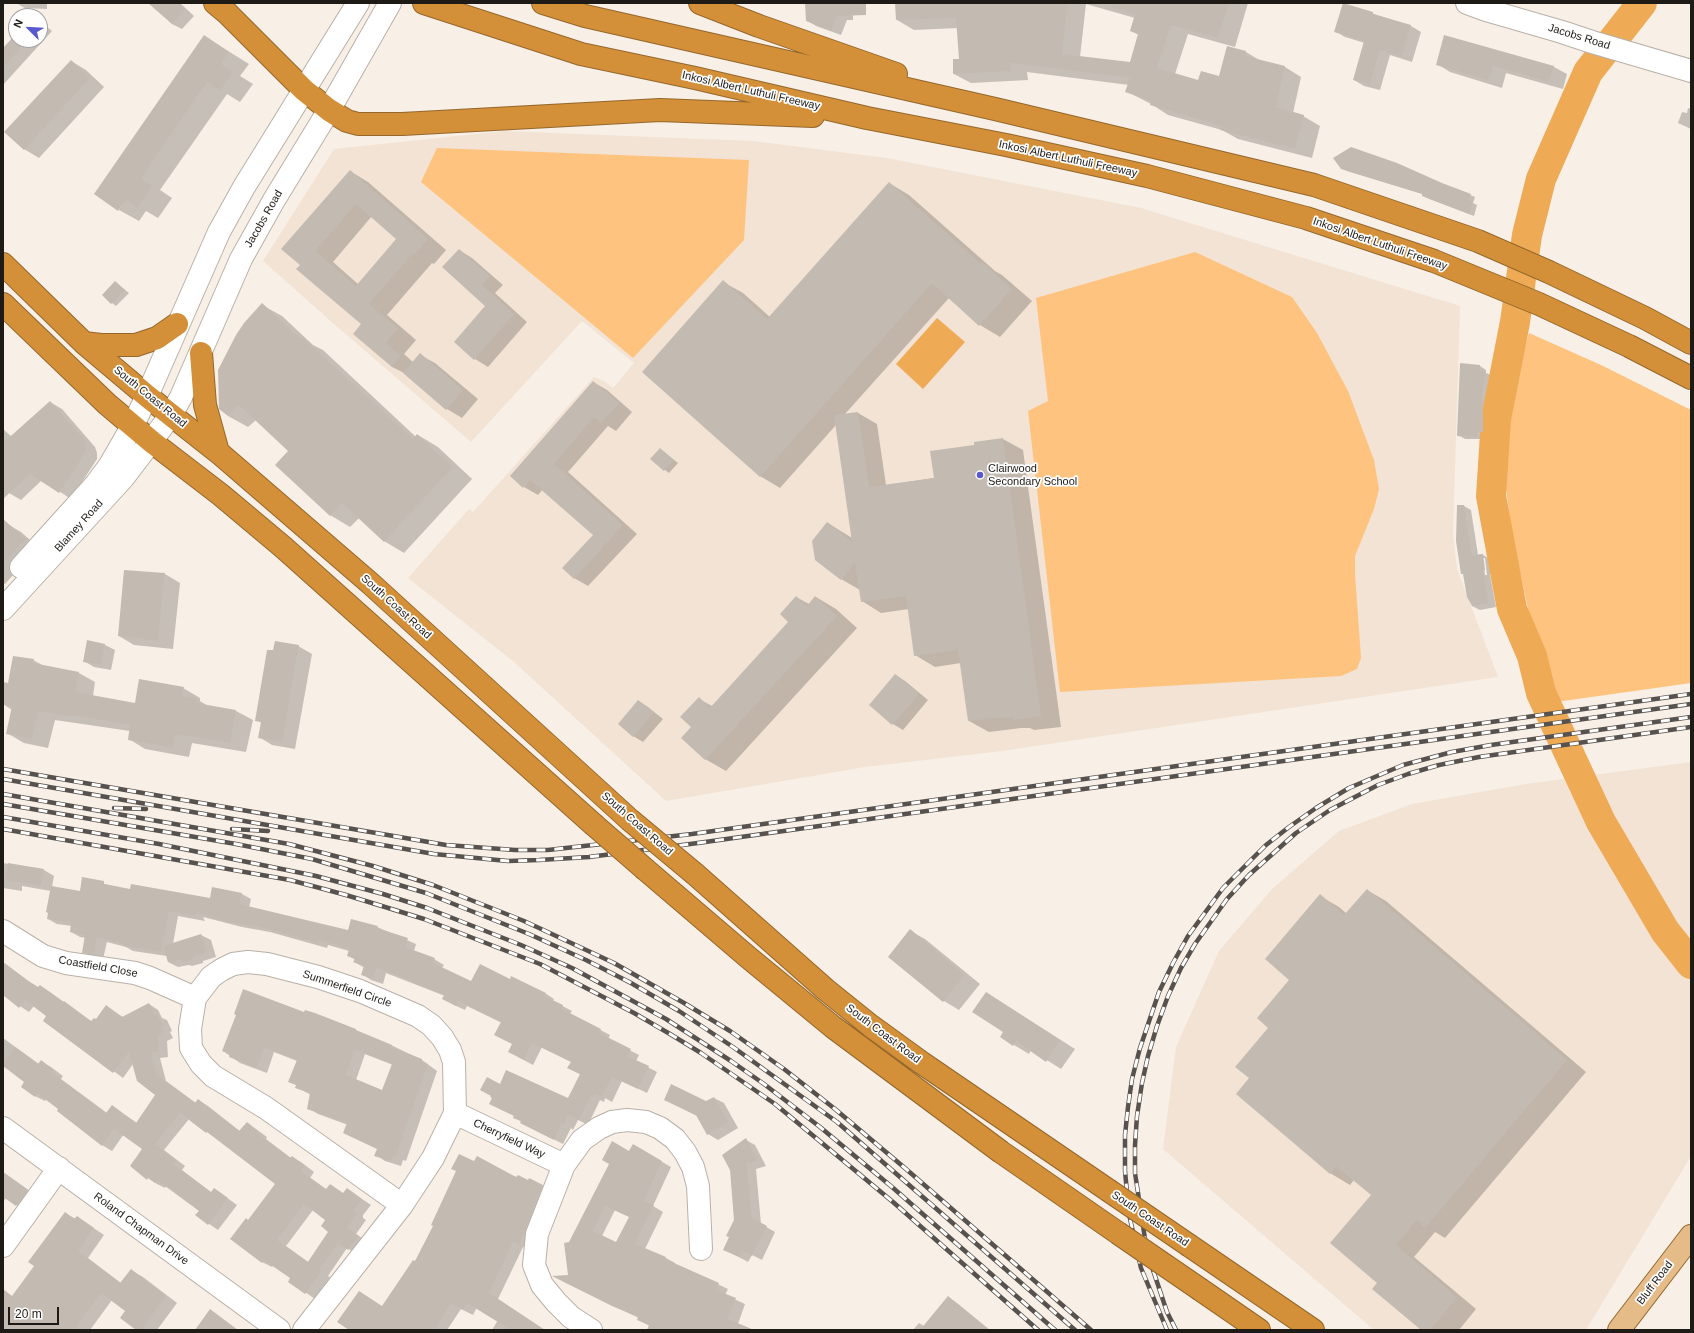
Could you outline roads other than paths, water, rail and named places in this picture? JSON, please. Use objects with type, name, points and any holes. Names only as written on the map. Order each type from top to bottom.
[{"type":"highway","points":[[215,3],[239,24],[304,90],[329,110],[347,121],[358,124],[409,123],[660,110],[867,118]]},
{"type":"highway","points":[[543,3],[585,16],[995,109],[1314,186],[1478,241],[1549,272],[1645,318],[1691,343]]},
{"type":"highway","points":[[700,3],[759,26],[995,109]]},
{"type":"highway","name":"Inkosi Albert Luthuli Freeway","points":[[430,5],[581,54],[696,78],[867,118],[1006,145],[1147,176],[1306,218],[1434,261],[1539,304],[1629,346],[1691,378]]},
{"type":"highway","name":"South Coast Road","points":[[3,264],[84,343],[147,396],[218,452],[370,584],[630,820],[695,874],[825,989],[871,1026],[922,1063],[1313,1330]]},
{"type":"highway","points":[[3,304],[107,404],[152,442],[221,495],[282,547],[593,824],[749,958],[833,1027],[1001,1152],[1259,1330]]},
{"type":"highway","points":[[84,343],[101,345],[136,345],[157,338],[177,324]]},
{"type":"highway","points":[[201,353],[205,405],[218,452]]},
{"type":"main road","name":"Bluff Road","points":[[1619,1330],[1691,1236]]},
{"type":"street","points":[[132,425],[147,396],[218,232],[244,187],[358,3]]},
{"type":"street","name":"Jacobs Road","points":[[152,442],[181,398],[241,259],[390,3]]},
{"type":"street","name":"Jacobs Road","points":[[1467,3],[1691,71]]},
{"type":"street","name":"Blamey Road","points":[[3,587],[96,484],[110,465],[132,425]]},
{"type":"street","name":"Blamey Road","points":[[3,609],[123,478],[152,442]]},
{"type":"street","name":"Coastfield Close","points":[[3,931],[43,956],[66,963],[135,973],[195,998]]},
{"type":"street","name":"Summerfield Circle","points":[[304,1330],[402,1205],[433,1158],[455,1113],[454,1062],[450,1050],[442,1037],[431,1025],[418,1016],[402,1008],[318,976],[267,964],[248,962],[233,964],[211,977],[195,998],[190,1029],[191,1048],[201,1064],[213,1076],[266,1108],[402,1205]]},
{"type":"street","name":"Cherryfield Way","points":[[455,1113],[564,1165]]},
{"type":"street","points":[[591,1330],[571,1317],[556,1302],[542,1285],[534,1265],[537,1234],[564,1165],[582,1140],[599,1128],[612,1122],[627,1120],[646,1122],[660,1128],[675,1139],[685,1152],[693,1167],[698,1186],[701,1249]]},
{"type":"street","name":"Roland Chapman Drive","points":[[3,1128],[279,1330]]},
{"type":"street","points":[[3,1246],[59,1168]]},
{"type":"waterway","points":[[1642,3],[1588,72],[1541,179],[1527,235],[1515,322],[1496,419],[1491,496],[1512,609],[1532,656],[1541,693],[1601,822],[1665,931],[1691,964]]},
{"type":"railway","points":[[3,769],[446,845],[515,850],[548,850],[692,834],[1691,694]]},
{"type":"railway","points":[[3,779],[434,854],[508,861],[539,860],[589,857],[698,843],[1691,704]]},
{"type":"railway","points":[[1167,1330],[1141,1268],[1129,1214],[1125,1171],[1125,1135],[1128,1107],[1132,1079],[1140,1048],[1159,992],[1188,936],[1223,888],[1266,845],[1316,808],[1349,788],[1403,765],[1452,752],[1491,745],[1691,717]]},
{"type":"railway","points":[[1176,1330],[1167,1312],[1147,1252],[1135,1173],[1137,1116],[1148,1056],[1168,996],[1181,968],[1195,944],[1227,899],[1249,875],[1296,833],[1330,810],[1378,785],[1439,765],[1479,757],[1691,727]]},
{"type":"railway","points":[[3,794],[289,844],[373,866],[433,885],[524,921],[614,963],[730,1031],[784,1069],[835,1109],[906,1169],[1091,1330]]},
{"type":"railway","points":[[3,804],[236,844],[312,859],[426,893],[529,934],[586,960],[631,983],[679,1011],[733,1047],[837,1122],[1075,1330]]},
{"type":"railway","points":[[114,808],[146,809]]},
{"type":"railway","points":[[3,817],[159,844],[316,876],[383,894],[427,908],[521,945],[572,968],[666,1019],[764,1084],[820,1127],[892,1187],[1055,1330]]},
{"type":"railway","points":[[3,829],[290,880],[346,895],[424,919],[540,964],[634,1013],[670,1034],[701,1053],[775,1104],[893,1202],[1038,1330]]},
{"type":"railway","points":[[232,829],[268,831]]},
{"type":"place","name":"Clairwood Secondary School","points":[[980,475]]}]
